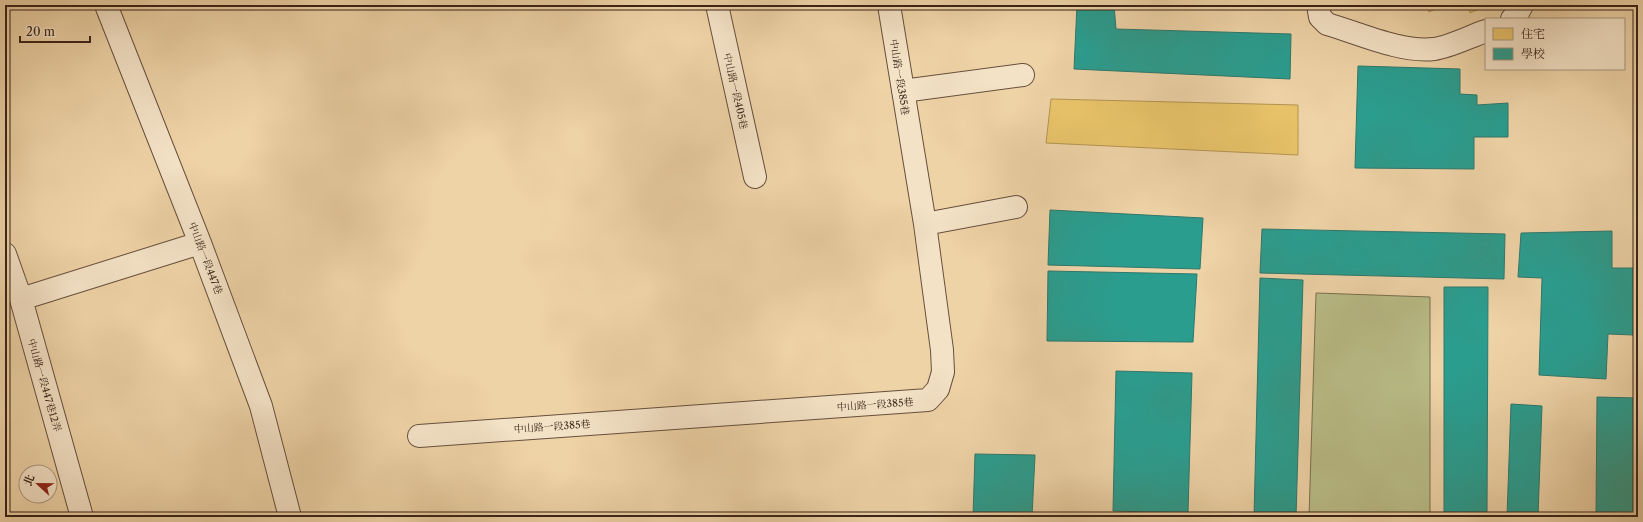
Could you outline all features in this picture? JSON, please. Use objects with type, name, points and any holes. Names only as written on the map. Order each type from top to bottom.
[{"type":"street","name":"中山路一段447巷","points":[[106,5],[200,243],[261,406],[290,517]]},
{"type":"street","name":"中山路一段405巷","points":[[717,5],[755,178]]},
{"type":"street","name":"中山路一段385巷","points":[[419,436],[928,400],[938,389],[943,372],[942,350],[925,224],[889,5]]},
{"type":"street","points":[[1318,5],[1320,17],[1327,24],[1414,49],[1435,49],[1485,31]]},
{"type":"street","points":[[1513,18],[1518,13],[1522,5]]},
{"type":"street","points":[[903,91],[1023,75]]},
{"type":"street","points":[[925,224],[1016,207]]},
{"type":"street","points":[[21,299],[200,243]]},
{"type":"street","name":"中山路一段447巷12弄","points":[[5,254],[21,299],[82,517]]},
{"type":"green space","points":[[1316,293],[1430,297],[1430,517],[1309,517]]},
{"type":"building: 住宅","points":[[1427,5],[1446,5],[1429,12]]},
{"type":"building: 住宅","points":[[1468,5],[1488,5],[1470,13]]},
{"type":"building: 住宅","points":[[1051,99],[1298,105],[1298,155],[1046,143]]},
{"type":"building: 學校","points":[[1077,5],[1114,5],[1116,29],[1291,34],[1290,79],[1074,69]]},
{"type":"building: 學校","points":[[1358,66],[1460,69],[1460,94],[1477,95],[1477,105],[1508,103],[1508,137],[1474,137],[1474,169],[1355,168]]},
{"type":"building: 學校","points":[[1638,122],[1638,189],[1637,189]]},
{"type":"building: 學校","points":[[1050,210],[1203,218],[1200,269],[1048,265]]},
{"type":"building: 學校","points":[[1262,229],[1505,234],[1504,279],[1260,273]]},
{"type":"building: 學校","points":[[1612,231],[1612,268],[1638,268],[1633,335],[1608,334],[1606,379],[1539,375],[1542,278],[1518,277],[1521,233]]},
{"type":"building: 學校","points":[[1048,271],[1197,274],[1193,342],[1047,341]]},
{"type":"building: 學校","points":[[1260,278],[1303,280],[1296,517],[1254,517]]},
{"type":"building: 學校","points":[[1444,287],[1488,287],[1487,517],[1444,517]]},
{"type":"building: 學校","points":[[1116,371],[1192,373],[1188,513],[1113,511]]},
{"type":"building: 學校","points":[[1597,397],[1638,398],[1638,517],[1596,517]]},
{"type":"building: 學校","points":[[1511,404],[1542,406],[1538,517],[1507,517]]},
{"type":"building: 學校","points":[[975,454],[1035,455],[1032,517],[973,517]]}]
